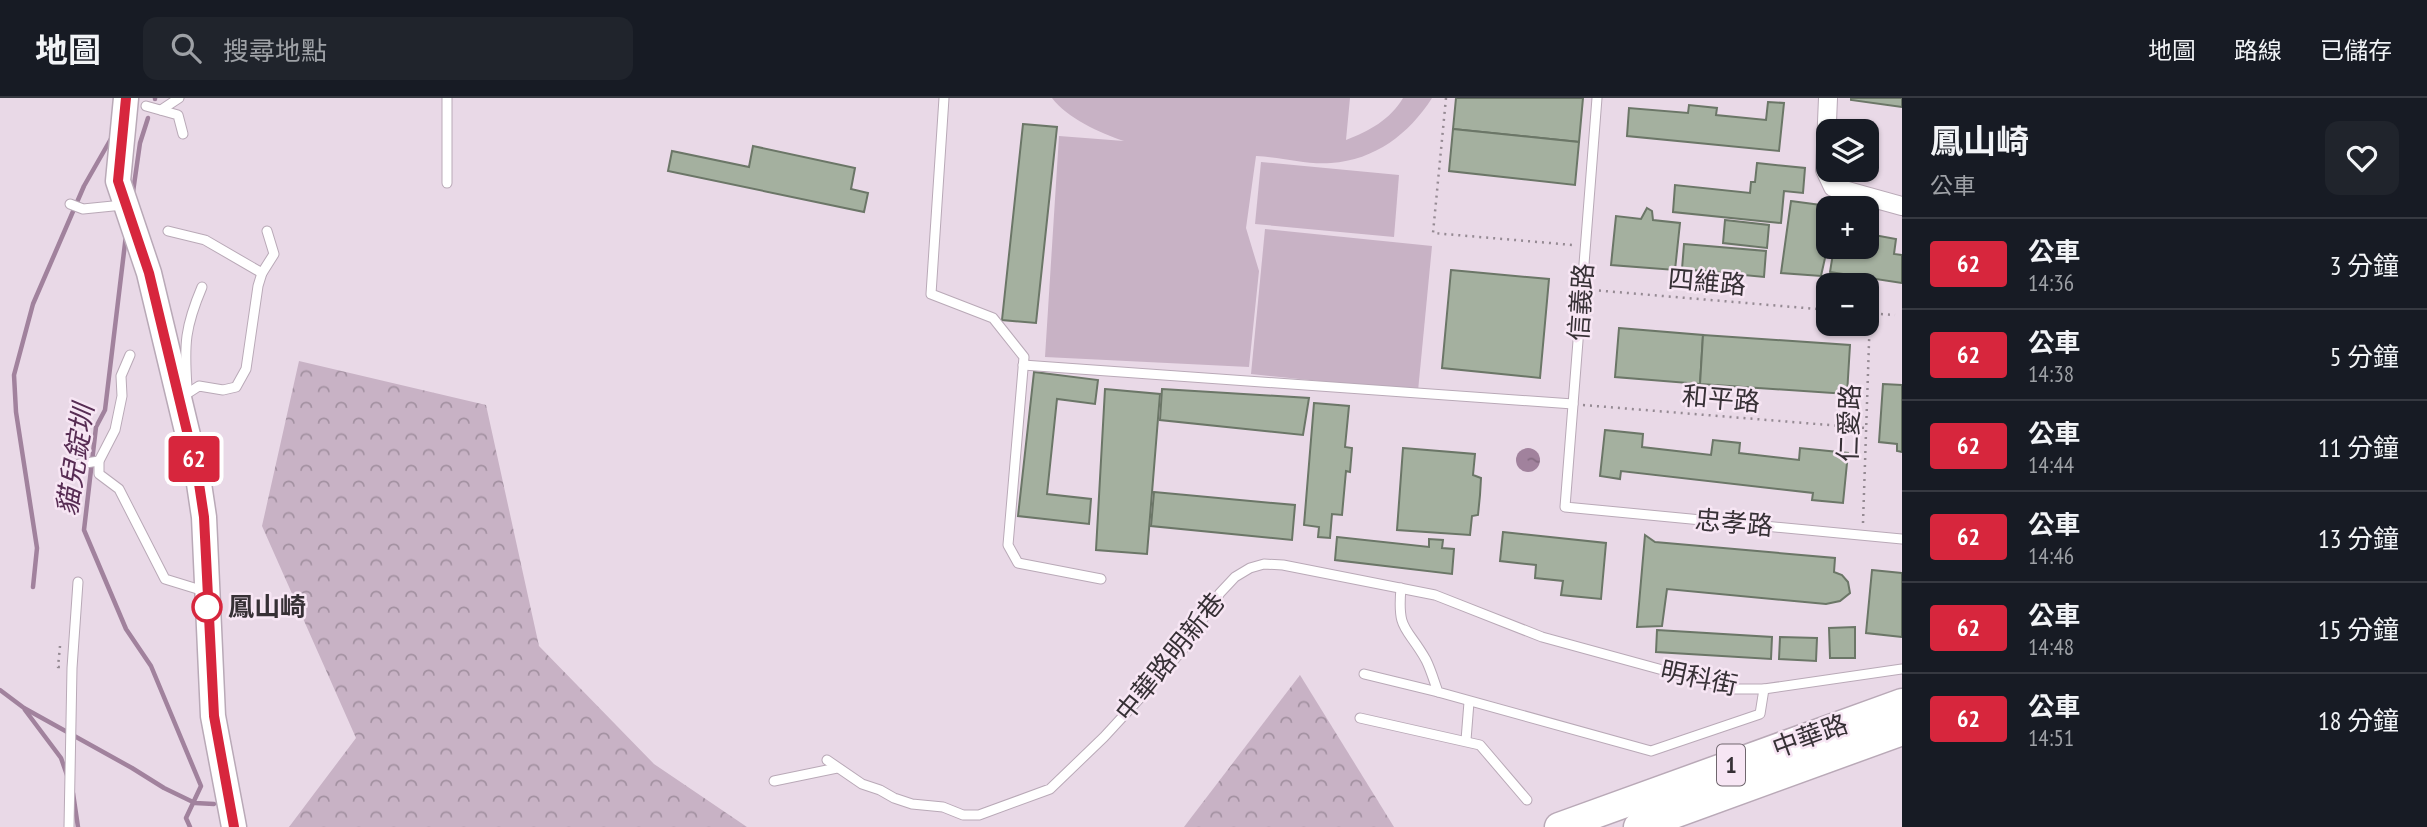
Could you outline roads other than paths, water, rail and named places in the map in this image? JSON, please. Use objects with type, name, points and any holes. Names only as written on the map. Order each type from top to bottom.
[{"type":"main road","name":"中華路","points":[[1559,827],[1902,703]]},
{"type":"main road","name":"中華路","points":[[1638,827],[1902,731]]},
{"type":"street","points":[[1828,98],[1825,170],[1833,187],[1902,206]]},
{"type":"street","points":[[136,101],[118,181],[149,273],[183,396],[198,477],[204,517],[214,716],[234,827]]},
{"type":"lane","points":[[161,110],[179,98]]},
{"type":"lane","points":[[447,98],[447,183]]},
{"type":"lane","points":[[944,98],[930,294],[993,318],[1024,356],[1008,545],[1018,563],[1101,579]]},
{"type":"lane","name":"信義路","points":[[1565,507],[1597,98]]},
{"type":"lane","points":[[136,101],[178,115],[183,134]]},
{"type":"lane","points":[[70,204],[83,209],[129,215]]},
{"type":"lane","points":[[168,231],[205,240],[262,273]]},
{"type":"lane","points":[[183,396],[199,386],[223,390],[236,387],[246,369],[262,273],[274,254],[267,231]]},
{"type":"lane","points":[[183,396],[186,333],[202,287]]},
{"type":"lane","points":[[130,355],[121,376],[122,396],[115,430],[99,461],[99,474],[119,489],[165,579],[206,591]]},
{"type":"lane","points":[[1023,365],[1573,404]]},
{"type":"lane","points":[[79,464],[99,461]]},
{"type":"lane","name":"忠孝路","points":[[1565,507],[1902,539]]},
{"type":"lane","name":"中華路明新巷","points":[[827,760],[862,784],[894,798],[912,804],[943,807],[963,815],[979,815],[1050,789],[1104,737],[1183,649],[1220,593],[1235,577],[1250,568],[1264,564],[1283,565],[1401,588]]},
{"type":"lane","points":[[69,827],[72,668],[78,582]]},
{"type":"lane","points":[[1401,588],[1399,611],[1406,633],[1426,660],[1438,692]]},
{"type":"lane","name":"明科街","points":[[1401,588],[1435,595],[1542,637],[1584,649],[1732,689],[1764,689],[1760,714],[1651,751],[1469,702]]},
{"type":"lane","points":[[1764,689],[1902,670]]},
{"type":"lane","points":[[1364,674],[1469,702],[1466,740]]},
{"type":"lane","points":[[1360,718],[1480,745],[1527,800]]},
{"type":"lane","points":[[774,780],[837,768]]},
{"type":"water","points":[[1528,448],[1539,455],[1540,460],[1533,471],[1528,472],[1517,465],[1516,460],[1523,449]]},
{"type":"waterway","name":"貓兒錠圳","points":[[133,192],[140,143],[148,118]]},
{"type":"waterway","points":[[33,587],[37,548],[16,412],[14,375],[33,304],[84,186],[112,137]]},
{"type":"waterway","name":"貓兒錠圳","points":[[126,235],[105,410],[96,427],[84,530],[126,629],[151,666],[201,786],[186,818],[190,827]]},
{"type":"waterway","points":[[0,690],[24,708],[164,788],[195,803],[214,804]]},
{"type":"waterway","points":[[25,710],[61,758],[67,775]]},
{"type":"waterway","points":[[73,793],[78,827]]},
{"type":"place","name":"鳳山崎","points":[[207,607]]}]
